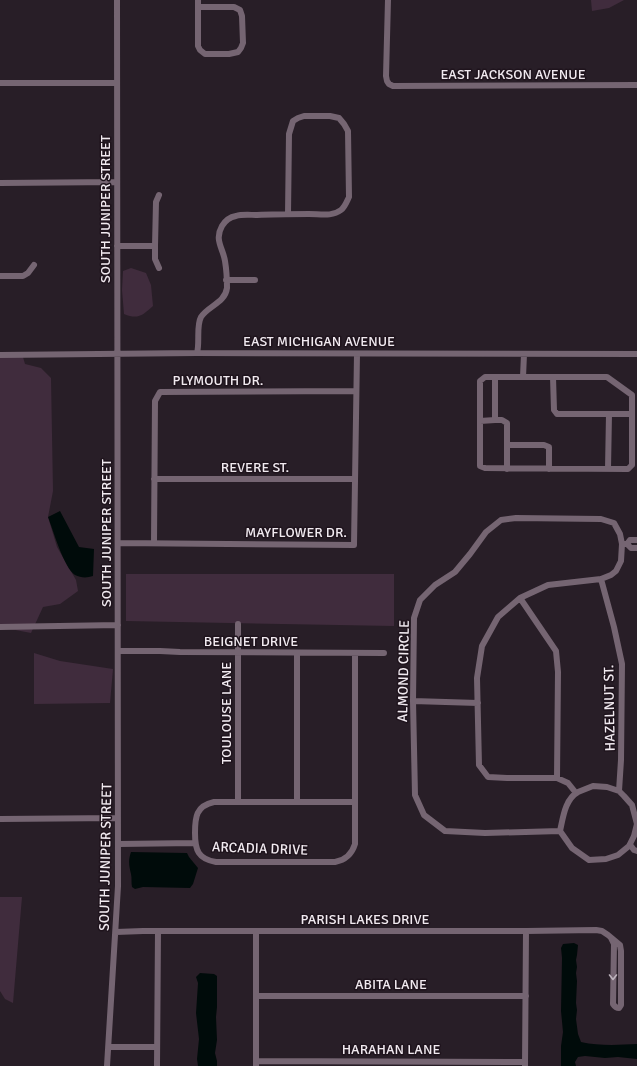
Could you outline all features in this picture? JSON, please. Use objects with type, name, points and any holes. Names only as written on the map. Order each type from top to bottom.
[{"type":"street","name":"SOUTH JUNIPER STREET","points":[[108,1066],[116,932],[119,844],[117,0]]},
{"type":"street","name":"EAST JACKSON AVENUE","points":[[388,0],[386,76],[389,84],[394,86],[637,85]]},
{"type":"street","points":[[198,3],[234,7],[240,10],[242,16],[243,43],[238,52],[234,54],[207,54],[201,52],[198,46],[198,3]]},
{"type":"street","points":[[0,83],[117,83]]},
{"type":"street","points":[[197,353],[199,346],[200,320],[206,312],[222,299],[227,289],[225,262],[218,243],[218,235],[221,227],[228,219],[236,215],[330,215],[342,209],[346,204],[348,197],[348,131],[339,118],[330,116],[304,116],[293,121],[288,134],[288,214]]},
{"type":"street","points":[[0,183],[117,182]]},
{"type":"street","points":[[159,195],[156,202],[155,246],[155,259],[159,268]]},
{"type":"street","points":[[117,246],[155,246]]},
{"type":"street","points":[[0,276],[23,276],[28,273],[34,265]]},
{"type":"street","points":[[226,280],[255,280]]},
{"type":"street","name":"EAST MICHIGAN AVENUE","points":[[0,355],[197,353],[637,354]]},
{"type":"street","name":"MAYFLOWER DR.","points":[[118,543],[354,545],[357,354]]},
{"type":"street","points":[[523,377],[524,354]]},
{"type":"street","points":[[485,377],[523,377],[607,377],[632,395],[632,465],[628,469],[485,468],[480,466],[480,381],[485,377]]},
{"type":"street","points":[[495,377],[495,420]]},
{"type":"street","points":[[553,377],[554,410],[557,414],[632,414]]},
{"type":"street","name":"PLYMOUTH DR.","points":[[154,543],[155,401],[160,392],[356,391]]},
{"type":"street","points":[[608,414],[608,469]]},
{"type":"street","points":[[480,421],[502,420],[507,423],[507,468]]},
{"type":"street","points":[[507,445],[544,445],[549,447],[549,468]]},
{"type":"street","name":"REVERE ST.","points":[[154,479],[355,479]]},
{"type":"street","name":"ALMOND CIRCLE","points":[[557,778],[488,777],[479,765],[477,678],[482,646],[498,617],[520,598],[548,586],[601,579],[611,575],[616,571],[621,561],[624,544],[614,523],[601,518],[516,518],[501,520],[486,532],[470,554],[454,572],[435,585],[420,600],[414,618],[413,701],[415,795],[424,815],[445,831],[485,833],[560,831]]},
{"type":"street","points":[[637,540],[630,540],[624,544],[631,548],[637,548]]},
{"type":"street","name":"HAZELNUT ST.","points":[[601,579],[622,664],[621,760],[619,791]]},
{"type":"street","points":[[520,598],[556,651],[558,672],[557,778],[568,783],[576,793]]},
{"type":"street","name":"TOULOUSE LANE","points":[[238,624],[238,802]]},
{"type":"street","points":[[0,627],[118,625]]},
{"type":"street","name":"BEIGNET DRIVE","points":[[118,651],[384,653]]},
{"type":"street","points":[[297,653],[297,802]]},
{"type":"street","name":"ARCADIA DRIVE","points":[[355,653],[355,802],[355,844],[350,855],[341,861],[335,862],[216,862],[204,858],[196,848],[195,822],[198,812],[206,804],[214,802],[355,802]]},
{"type":"street","points":[[413,701],[478,703]]},
{"type":"street","points":[[632,845],[618,855],[606,859],[589,860],[572,848],[560,831],[567,803],[576,793],[593,786],[607,787],[619,791],[632,805],[637,824],[632,845],[634,850],[637,851]]},
{"type":"street","points":[[0,819],[118,818]]},
{"type":"street","points":[[119,844],[195,843]]},
{"type":"street","name":"PARISH LAKES DRIVE","points":[[116,932],[596,930],[602,931],[611,938]]},
{"type":"street","points":[[157,1066],[158,931]]},
{"type":"street","points":[[256,931],[256,1064]]},
{"type":"street","points":[[525,1064],[526,931]]},
{"type":"street","points":[[611,938],[620,945],[621,951],[621,1005],[619,1008],[615,1007],[613,1004],[614,944],[611,938]]},
{"type":"street","name":"ABITA LANE","points":[[256,996],[526,996]]},
{"type":"street","points":[[109,1047],[157,1048]]},
{"type":"street","name":"HARAHAN LANE","points":[[256,1064],[525,1064]]},
{"type":"shaded area","points":[[591,0],[624,0],[609,8],[592,11]]},
{"type":"shaded area","points":[[131,268],[146,273],[151,285],[153,306],[140,316],[133,317],[124,314],[122,290],[123,271]]},
{"type":"shaded area","points":[[0,357],[23,357],[25,364],[41,368],[51,378],[53,491],[48,517],[57,547],[76,580],[78,591],[60,604],[43,607],[31,633],[0,627]]},
{"type":"shaded area","points":[[60,511],[79,547],[94,549],[93,576],[77,576],[67,565],[48,517]]},
{"type":"shaded area","points":[[126,574],[394,574],[394,626],[126,621]]},
{"type":"shaded area","points":[[34,653],[60,661],[113,669],[110,703],[34,704]]},
{"type":"shaded area","points":[[131,852],[187,853],[198,868],[193,884],[190,888],[143,887],[135,889],[132,887],[129,866]]},
{"type":"shaded area","points":[[0,897],[22,897],[13,1003],[5,999],[0,991]]},
{"type":"shaded area","points":[[574,943],[578,945],[576,960],[576,1019],[578,1034],[581,1042],[602,1045],[637,1044],[637,1059],[585,1056],[578,1057],[575,1062],[576,1066],[561,1066],[563,1032],[561,1011],[561,948],[563,944]]},
{"type":"shaded area","points":[[200,973],[214,974],[217,976],[217,1040],[215,1053],[217,1066],[198,1066],[197,1059],[199,1039],[196,1013],[198,983],[196,977]]}]
